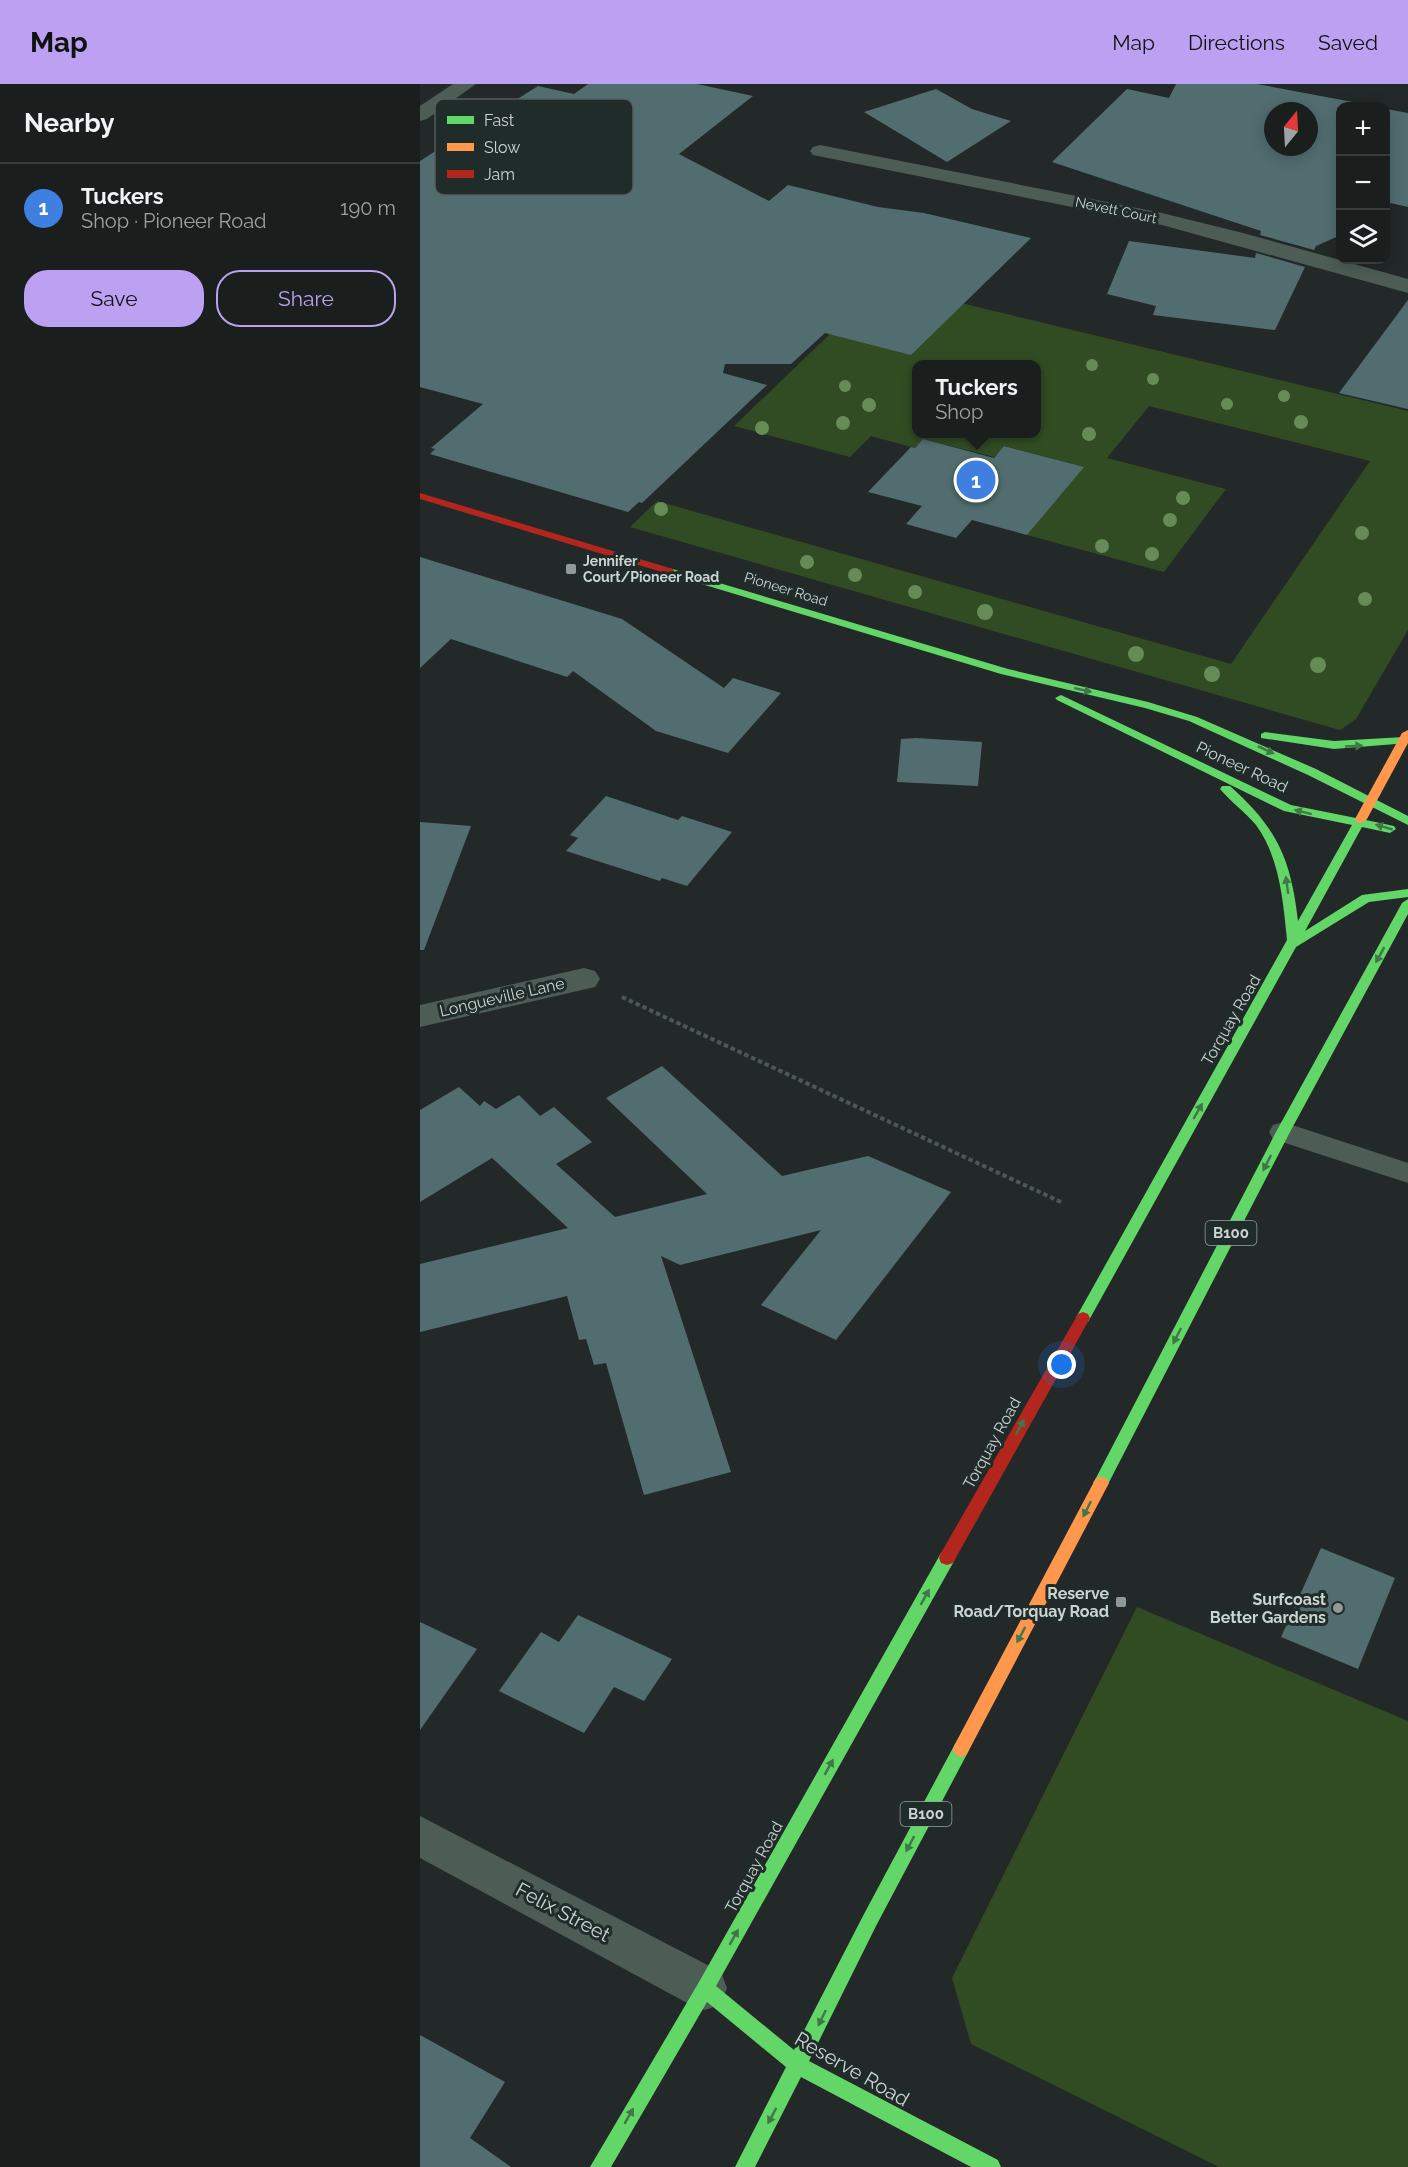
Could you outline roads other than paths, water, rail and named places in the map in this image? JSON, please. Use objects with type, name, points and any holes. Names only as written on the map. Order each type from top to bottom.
[{"type":"main road","name":"Pioneer Road","points":[[420,496],[1005,672],[1148,705],[1193,719],[1244,740],[1372,801],[1408,821]]},
{"type":"main road","name":"Pioneer Road","points":[[1005,672],[1288,808],[1316,815],[1361,820],[1408,834]]},
{"type":"main road","points":[[1193,719],[1316,745],[1353,746],[1406,737]]},
{"type":"main road","name":"Torquay Road","points":[[600,2167],[705,1988],[1294,943],[1406,737]]},
{"type":"main road","points":[[1175,754],[1243,803],[1270,839],[1285,871],[1294,943],[1366,898],[1408,894]]},
{"type":"main road","name":"B100","points":[[745,2167],[870,1920],[1064,1554],[1283,1132],[1408,903]]},
{"type":"main road","name":"Reserve Road","points":[[705,1988],[798,2065],[991,2167]]},
{"type":"street","points":[[444,99],[466,84]]},
{"type":"street","points":[[420,115],[435,105]]},
{"type":"street","name":"Nevett Court","points":[[820,151],[1098,205],[1213,231],[1350,273],[1408,286]]},
{"type":"street","name":"Longueville Lane","points":[[420,1016],[584,979]]},
{"type":"street","name":"Felix Street","points":[[420,1836],[705,1988]]},
{"type":"lane","points":[[1283,1132],[1408,1173]]},
{"type":"place","name":"Tuckers","points":[[976,480]]},
{"type":"place","name":"Jennifer Court/Pioneer Road","points":[[571,569]]},
{"type":"place","name":"Reserve Road/Torquay Road","points":[[1121,1602]]},
{"type":"place","name":"Surfcoast Better Gardens","points":[[1338,1608]]}]
